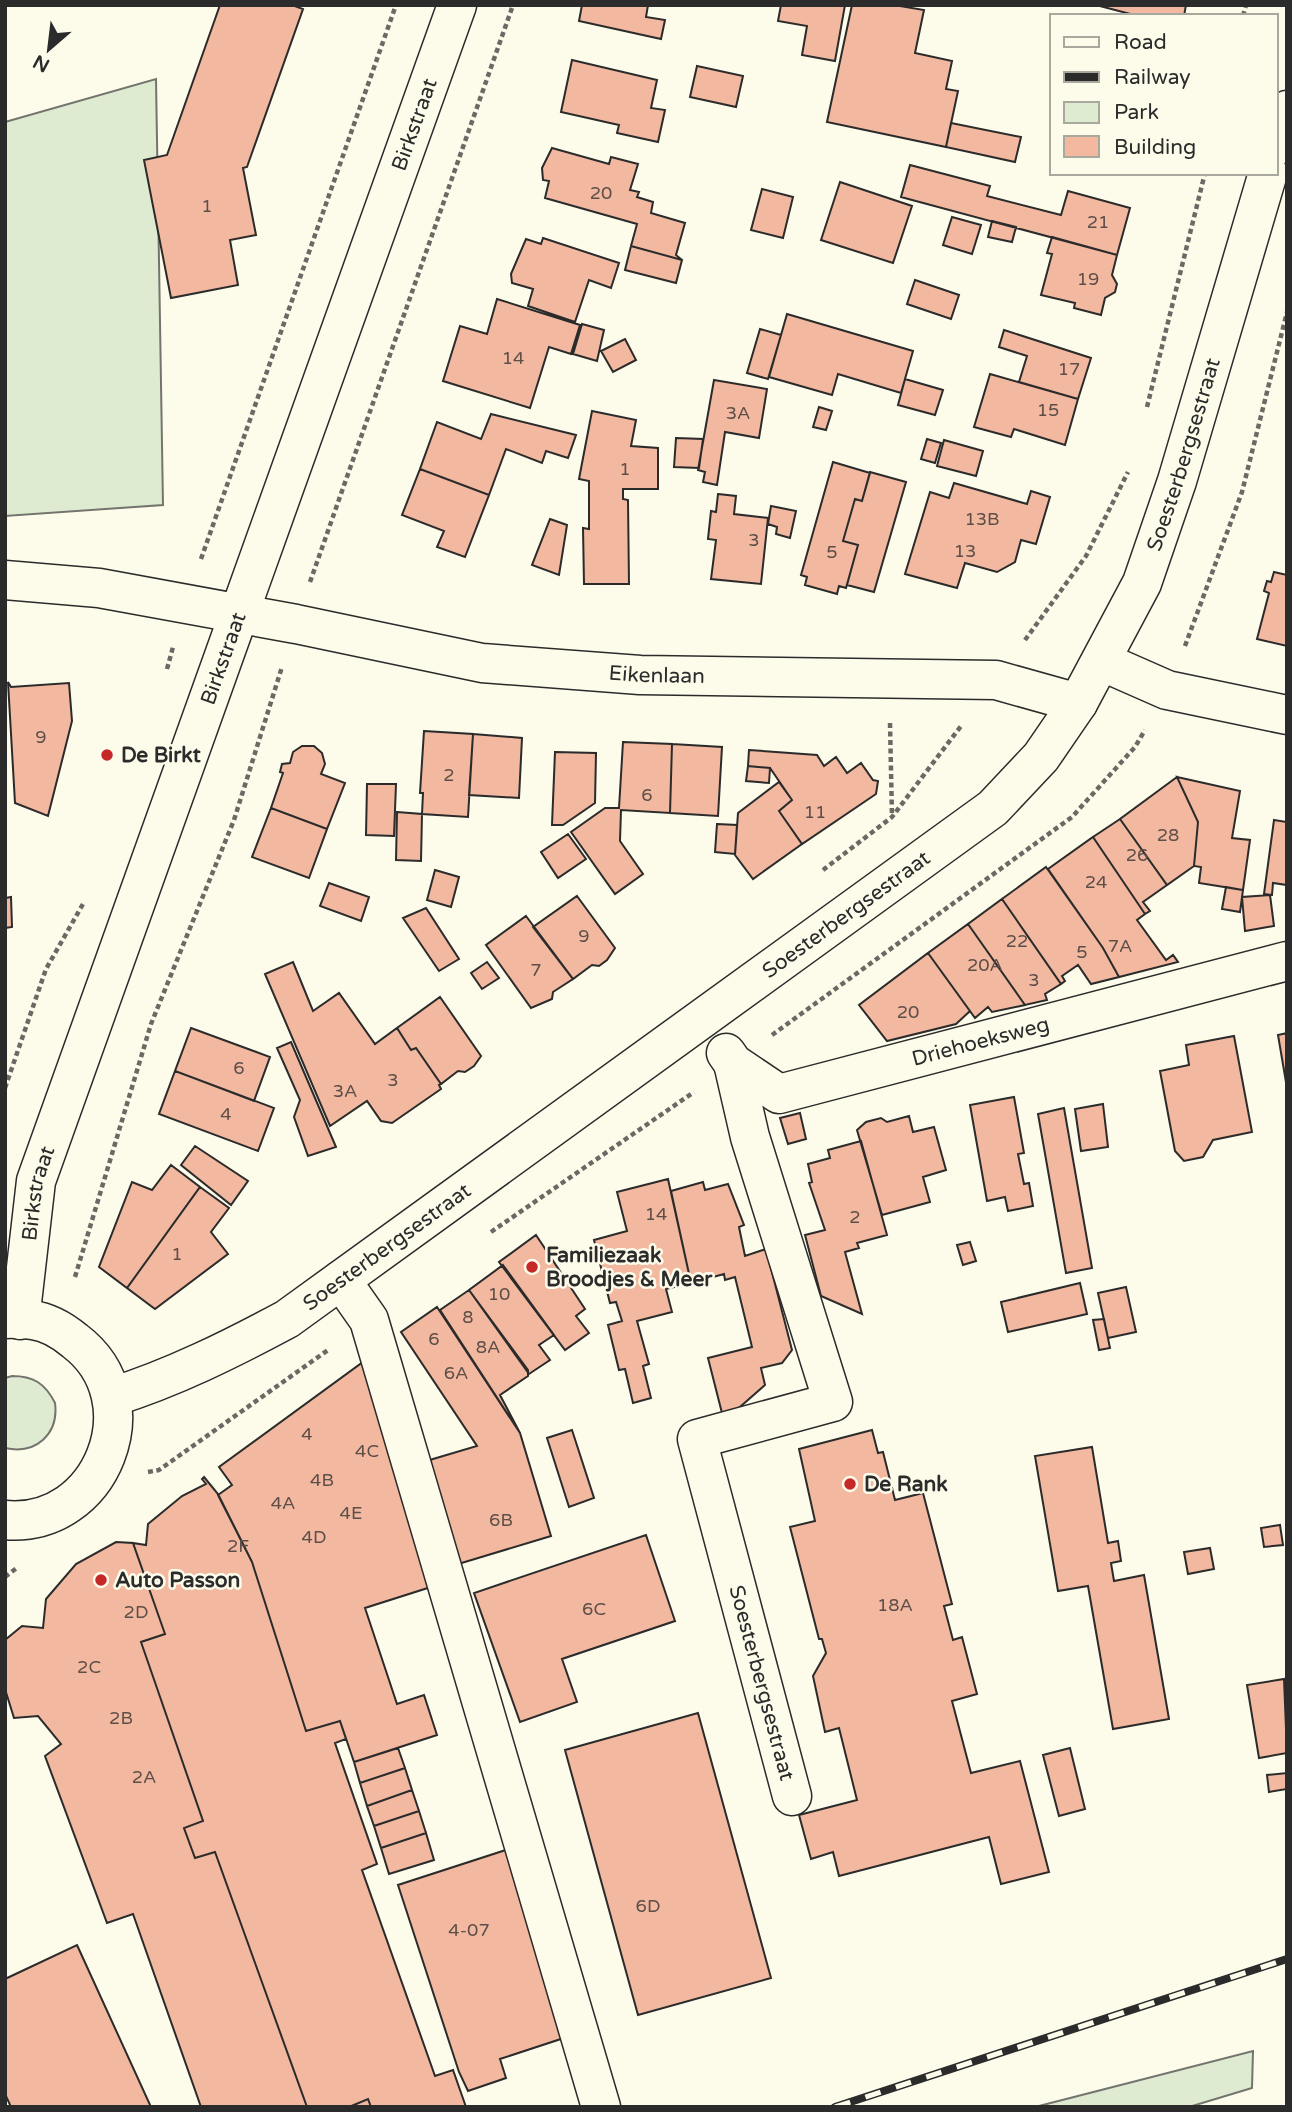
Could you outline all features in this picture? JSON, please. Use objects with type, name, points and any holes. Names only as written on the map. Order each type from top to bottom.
[{"type":"street","name":"Birkstraat","points":[[13,1319],[36,1181],[457,5]]},
{"type":"street","points":[[1278,139],[1287,110]]},
{"type":"street","name":"Soesterbergsestraat","points":[[112,1397],[237,1346],[287,1319],[993,808],[1041,757],[1078,703],[1142,583],[1177,481],[1267,175]]},
{"type":"street","name":"Eikenlaan","points":[[5,580],[99,588],[239,613],[482,663],[640,675],[996,680],[1078,703]]},
{"type":"street","points":[[1101,661],[1167,690],[1287,715]]},
{"type":"street","name":"Driehoeksweg","points":[[702,1021],[733,1063],[779,1094],[1287,961]]},
{"type":"street","name":"Soesterbergsestraat","points":[[733,1063],[750,1138],[833,1402],[697,1439],[792,1796]]},
{"type":"street","points":[[341,1280],[369,1320],[601,2107]]},
{"type":"street","points":[[5,1520],[22,1521],[55,1513],[82,1495],[103,1469],[114,1437],[112,1397],[105,1374],[87,1349],[62,1330],[33,1320],[13,1319]]},
{"type":"path","points":[[163,681],[185,604],[396,5]]},
{"type":"path","points":[[1144,421],[1205,175]]},
{"type":"path","points":[[816,875],[892,817],[1086,556],[1134,460]]},
{"type":"path","points":[[889,679],[892,817]]},
{"type":"path","points":[[5,1088],[46,970],[88,897]]},
{"type":"green space","points":[[156,79],[163,505],[5,516],[5,122]]},
{"type":"green space","points":[[26,1377],[38,1382],[55,1403],[53,1424],[49,1433],[43,1440],[26,1448],[5,1448],[5,1378]]},
{"type":"green space","points":[[1253,2051],[1252,2088],[1189,2107],[1035,2107]]},
{"type":"building","points":[[220,5],[292,5],[303,9],[247,167],[243,168],[256,235],[230,240],[238,285],[171,298],[144,160],[167,155]]},
{"type":"building","points":[[582,5],[648,5],[646,17],[665,20],[661,39],[579,21]]},
{"type":"building","points":[[781,5],[845,5],[835,61],[802,55],[807,26],[778,21]]},
{"type":"building","points":[[852,5],[894,5],[924,10],[915,53],[952,61],[946,89],[958,91],[946,147],[827,122]]},
{"type":"building","points":[[1096,5],[1186,5],[1184,14],[1130,14]]},
{"type":"building","points":[[572,60],[657,80],[651,108],[665,110],[658,142],[617,133],[619,125],[561,112]]},
{"type":"building","points":[[697,66],[743,76],[736,107],[690,97]]},
{"type":"building","points":[[951,123],[1021,137],[1015,162],[946,147]]},
{"type":"building","points":[[552,148],[609,164],[611,157],[638,164],[630,190],[639,192],[637,197],[653,202],[651,213],[685,223],[676,255],[682,260],[631,246],[637,224],[545,198],[549,181],[543,180],[542,168]]},
{"type":"building","points":[[910,165],[990,186],[987,196],[1061,215],[1068,191],[1130,208],[1117,255],[901,197]]},
{"type":"building","points":[[840,182],[912,206],[893,263],[821,240]]},
{"type":"building","points":[[762,189],[793,197],[783,238],[751,230]]},
{"type":"building","points":[[952,217],[981,225],[972,254],[943,245]]},
{"type":"building","points":[[992,221],[1016,227],[1012,242],[988,237]]},
{"type":"building","points":[[1052,237],[1117,255],[1112,275],[1117,284],[1115,292],[1105,298],[1101,315],[1074,308],[1075,303],[1041,295],[1052,254],[1047,253]]},
{"type":"building","points":[[543,238],[619,263],[611,288],[589,280],[575,322],[528,306],[533,289],[512,283],[511,274],[526,239],[541,244]]},
{"type":"building","points":[[631,246],[682,260],[676,283],[625,270]]},
{"type":"building","points":[[915,280],[959,295],[951,319],[907,304]]},
{"type":"building","points":[[497,299],[580,325],[571,354],[549,347],[530,408],[443,381],[460,326],[487,334]]},
{"type":"building","points":[[787,314],[913,351],[901,393],[838,374],[832,395],[769,377]]},
{"type":"building","points":[[582,324],[604,330],[597,361],[573,354]]},
{"type":"building","points":[[760,329],[781,335],[768,379],[747,373]]},
{"type":"building","points":[[1004,330],[1091,358],[1078,399],[1019,382],[1027,356],[999,347]]},
{"type":"building","points":[[625,339],[636,360],[613,372],[601,351]]},
{"type":"building","points":[[990,374],[1078,399],[1065,445],[1014,429],[1011,437],[974,427]]},
{"type":"building","points":[[905,379],[943,390],[935,415],[898,405]]},
{"type":"building","points":[[714,380],[767,389],[759,438],[725,432],[717,485],[703,482],[705,472],[698,470]]},
{"type":"building","points":[[819,407],[832,411],[826,430],[813,427]]},
{"type":"building","points":[[592,411],[636,420],[631,446],[658,448],[658,489],[623,489],[623,499],[628,500],[629,584],[584,584],[583,528],[589,529],[589,481],[579,479]]},
{"type":"building","points":[[491,414],[576,435],[568,458],[546,451],[542,463],[506,449],[489,495],[420,469],[437,422],[481,439]]},
{"type":"building","points":[[676,438],[703,439],[699,468],[674,467]]},
{"type":"building","points":[[927,439],[941,443],[935,463],[921,459]]},
{"type":"building","points":[[944,440],[983,451],[976,476],[937,466]]},
{"type":"building","points":[[833,462],[870,473],[862,501],[855,499],[843,541],[858,545],[846,588],[839,586],[837,594],[805,585],[807,577],[801,575]]},
{"type":"building","points":[[420,469],[489,495],[465,557],[437,547],[444,531],[402,515]]},
{"type":"building","points":[[870,472],[906,482],[874,592],[847,585],[858,545],[843,541],[855,499],[862,501]]},
{"type":"building","points":[[954,483],[1027,504],[1031,491],[1050,497],[1036,544],[1021,540],[1015,562],[997,572],[965,563],[957,588],[905,574],[930,492],[949,498]]},
{"type":"building","points":[[718,494],[736,496],[734,514],[768,518],[761,584],[711,579],[716,540],[708,539],[711,511],[716,512]]},
{"type":"building","points":[[771,506],[796,511],[790,538],[776,534],[777,527],[768,524]]},
{"type":"building","points":[[550,519],[567,525],[559,575],[532,565]]},
{"type":"building","points":[[1274,572],[1287,575],[1287,646],[1257,639],[1269,593],[1264,591]]},
{"type":"building","points":[[8,682],[11,687],[69,683],[72,721],[48,816],[15,803]]},
{"type":"building","points":[[424,731],[473,734],[468,817],[422,814],[423,793],[420,793]]},
{"type":"building","points":[[473,734],[522,738],[519,798],[469,795]]},
{"type":"building","points":[[623,742],[672,744],[670,813],[621,810],[620,841],[643,874],[615,894],[571,832],[605,808],[619,808]]},
{"type":"building","points":[[672,744],[722,747],[718,816],[670,813]]},
{"type":"building","points":[[302,746],[314,746],[322,753],[325,764],[321,774],[345,783],[327,829],[271,808],[283,773],[280,772],[282,764],[290,763],[293,752]]},
{"type":"building","points":[[749,750],[817,755],[824,766],[836,757],[847,773],[861,763],[873,780],[878,781],[876,794],[802,844],[779,811],[792,800],[770,768],[748,766]]},
{"type":"building","points":[[555,752],[596,753],[595,803],[563,825],[552,825]]},
{"type":"building","points":[[748,766],[770,768],[769,783],[746,781]]},
{"type":"building","points":[[1177,777],[1198,822],[1194,866],[1167,885],[1120,819]]},
{"type":"building","points":[[1177,777],[1240,791],[1232,838],[1250,840],[1243,890],[1199,883],[1201,867],[1194,866],[1198,822]]},
{"type":"building","points":[[779,782],[792,800],[779,811],[802,844],[753,879],[735,855],[738,813]]},
{"type":"building","points":[[367,784],[396,784],[394,836],[366,835]]},
{"type":"building","points":[[271,808],[327,829],[309,878],[252,857]]},
{"type":"building","points":[[397,812],[422,814],[421,861],[396,860]]},
{"type":"building","points":[[1120,819],[1167,885],[1143,902],[1150,911],[1145,914],[1093,837]]},
{"type":"building","points":[[1274,820],[1287,822],[1287,885],[1273,883],[1272,895],[1264,894]]},
{"type":"building","points":[[717,824],[737,825],[735,854],[715,852]]},
{"type":"building","points":[[568,834],[586,859],[558,878],[541,852]]},
{"type":"building","points":[[1093,837],[1145,914],[1137,920],[1166,960],[1173,955],[1178,962],[1119,977],[1103,948],[1048,869]]},
{"type":"building","points":[[1046,867],[1103,948],[1119,977],[1091,984],[1078,965],[1062,976],[1065,981],[1061,984],[1002,899]]},
{"type":"building","points":[[435,870],[459,877],[451,907],[427,900]]},
{"type":"building","points":[[329,883],[369,897],[361,921],[320,906]]},
{"type":"building","points":[[1226,887],[1243,890],[1240,912],[1222,909]]},
{"type":"building","points":[[1270,895],[1274,926],[1245,931],[1242,897]]},
{"type":"building","points":[[577,896],[615,948],[599,966],[592,965],[573,979],[533,927]]},
{"type":"building","points":[[11,897],[12,927],[5,928],[5,898]]},
{"type":"building","points":[[1002,899],[1061,984],[1045,994],[1047,1000],[1025,1005],[968,924]]},
{"type":"building","points":[[426,908],[459,959],[439,971],[403,918]]},
{"type":"building","points":[[526,916],[573,979],[553,992],[552,999],[531,1008],[486,945]]},
{"type":"building","points":[[968,924],[1025,1005],[992,1012],[988,1007],[975,1018],[928,953]]},
{"type":"building","points":[[928,953],[970,1011],[956,1024],[887,1041],[859,1005]]},
{"type":"building","points":[[293,962],[313,1011],[339,993],[375,1044],[397,1028],[411,1050],[416,1048],[441,1084],[441,1089],[392,1123],[381,1121],[367,1101],[330,1126],[265,974]]},
{"type":"building","points":[[487,962],[499,978],[482,989],[471,973]]},
{"type":"building","points":[[440,997],[481,1056],[474,1066],[465,1072],[458,1071],[441,1084],[416,1048],[411,1050],[397,1028]]},
{"type":"building","points":[[191,1028],[270,1057],[254,1101],[175,1071]]},
{"type":"building","points":[[1287,1033],[1287,1088],[1278,1035]]},
{"type":"building","points":[[1234,1036],[1252,1132],[1213,1140],[1203,1157],[1184,1161],[1175,1151],[1160,1071],[1189,1065],[1186,1045]]},
{"type":"building","points":[[291,1042],[336,1147],[308,1156],[294,1117],[300,1100],[277,1048]]},
{"type":"building","points":[[175,1071],[274,1108],[258,1151],[159,1114]]},
{"type":"building","points":[[1014,1097],[1024,1153],[1018,1154],[1024,1184],[1029,1183],[1033,1206],[1008,1211],[1005,1197],[987,1201],[970,1105]]},
{"type":"building","points":[[1103,1104],[1108,1147],[1081,1151],[1075,1109]]},
{"type":"building","points":[[1064,1108],[1092,1268],[1066,1273],[1038,1114]]},
{"type":"building","points":[[800,1113],[806,1139],[788,1144],[780,1118]]},
{"type":"building","points":[[909,1116],[913,1132],[934,1127],[946,1170],[923,1177],[930,1202],[882,1215],[857,1130],[866,1122],[881,1118],[887,1122]]},
{"type":"building","points":[[861,1141],[887,1235],[857,1243],[859,1248],[845,1252],[862,1314],[821,1296],[805,1235],[825,1230],[809,1183],[812,1182],[808,1164],[830,1158],[828,1150]]},
{"type":"building","points":[[195,1146],[248,1181],[231,1205],[181,1165]]},
{"type":"building","points":[[171,1165],[200,1187],[127,1288],[99,1267],[132,1182],[152,1190]]},
{"type":"building","points":[[668,1179],[691,1283],[666,1289],[672,1312],[637,1321],[649,1364],[643,1366],[651,1398],[633,1403],[625,1369],[619,1370],[608,1325],[622,1321],[616,1302],[610,1303],[594,1240],[627,1231],[617,1192]]},
{"type":"building","points":[[703,1182],[705,1190],[728,1184],[744,1225],[739,1227],[745,1256],[766,1249],[792,1350],[782,1363],[761,1368],[765,1385],[724,1421],[708,1358],[752,1347],[735,1277],[725,1280],[724,1274],[691,1283],[671,1191]]},
{"type":"building","points":[[200,1187],[229,1208],[211,1232],[228,1254],[155,1309],[127,1288]]},
{"type":"building","points":[[536,1235],[585,1309],[576,1316],[589,1333],[565,1350],[499,1262]]},
{"type":"building","points":[[970,1242],[976,1261],[963,1265],[957,1245]]},
{"type":"building","points":[[503,1265],[554,1335],[539,1345],[550,1360],[529,1374],[469,1290]]},
{"type":"building","points":[[1080,1283],[1087,1314],[1008,1332],[1001,1302]]},
{"type":"building","points":[[1126,1287],[1136,1332],[1108,1338],[1098,1293]]},
{"type":"building","points":[[469,1290],[528,1370],[528,1376],[500,1395],[520,1433],[440,1310]]},
{"type":"building","points":[[437,1307],[520,1433],[551,1536],[455,1565],[423,1462],[477,1446],[401,1332]]},
{"type":"building","points":[[1104,1319],[1110,1348],[1099,1350],[1093,1320]]},
{"type":"building","points":[[363,1362],[434,1586],[365,1608],[397,1704],[424,1695],[437,1735],[354,1762],[340,1721],[306,1731],[252,1562],[218,1495],[232,1485],[219,1467]]},
{"type":"building","points":[[572,1430],[594,1498],[569,1507],[547,1438]]},
{"type":"building","points":[[872,1430],[878,1453],[883,1452],[895,1500],[923,1493],[952,1604],[944,1606],[953,1640],[962,1637],[977,1694],[952,1701],[971,1773],[1020,1761],[1049,1872],[1001,1884],[989,1837],[839,1876],[833,1852],[811,1859],[799,1815],[857,1800],[839,1728],[825,1732],[813,1676],[826,1653],[822,1639],[819,1639],[790,1527],[815,1521],[799,1449]]},
{"type":"building","points":[[1092,1447],[1108,1543],[1118,1541],[1121,1561],[1111,1563],[1114,1581],[1144,1575],[1169,1719],[1113,1729],[1088,1586],[1058,1591],[1035,1456]]},
{"type":"building","points":[[204,1477],[218,1494],[252,1562],[306,1731],[340,1721],[346,1739],[335,1743],[377,1864],[362,1870],[435,2076],[453,2070],[466,2107],[371,2107],[368,2099],[349,2107],[307,2107],[215,1852],[195,1858],[184,1828],[203,1821],[141,1642],[165,1634],[133,1543],[146,1545],[148,1524],[182,1496],[206,1484],[202,1479]]},
{"type":"building","points":[[1280,1525],[1283,1545],[1264,1547],[1261,1528]]},
{"type":"building","points":[[646,1535],[675,1621],[562,1659],[577,1702],[520,1722],[474,1593]]},
{"type":"building","points":[[116,1542],[133,1543],[165,1634],[141,1642],[203,1821],[184,1828],[195,1858],[215,1852],[307,2107],[201,2107],[133,1914],[107,1923],[45,1756],[61,1744],[38,1716],[14,1718],[5,1689],[5,1640],[22,1626],[43,1628],[46,1599],[76,1564]]},
{"type":"building","points":[[1210,1548],[1214,1569],[1188,1574],[1184,1552]]},
{"type":"building","points":[[1284,1679],[1287,1753],[1259,1758],[1247,1685]]},
{"type":"building","points":[[698,1713],[771,1978],[638,2015],[565,1750]]},
{"type":"building","points":[[398,1748],[405,1768],[360,1783],[354,1762]]},
{"type":"building","points":[[1070,1748],[1085,1809],[1059,1816],[1043,1755]]},
{"type":"building","points":[[405,1768],[412,1790],[367,1806],[360,1783]]},
{"type":"building","points":[[1287,1773],[1287,1789],[1269,1792],[1267,1775]]},
{"type":"building","points":[[412,1790],[419,1811],[374,1826],[367,1806]]},
{"type":"building","points":[[419,1811],[426,1833],[381,1848],[374,1826]]},
{"type":"building","points":[[426,1833],[434,1860],[389,1874],[381,1848]]},
{"type":"building","points":[[512,1848],[573,2035],[500,2059],[506,2078],[468,2091],[459,2072],[398,1885]]},
{"type":"building","points":[[77,1945],[151,2107],[11,2107],[5,2094],[5,1979]]},
{"type":"building","points":[[368,2099],[371,2107],[349,2107]]},
{"type":"railway","points":[[835,2107],[1287,1959]]},
{"type":"place","name":"De Birkt","points":[[107,755]]},
{"type":"place","name":"Familiezaak Broodjes & Meer","points":[[532,1267]]},
{"type":"place","name":"De Rank","points":[[850,1484]]},
{"type":"place","name":"Auto Passon","points":[[101,1580]]}]
